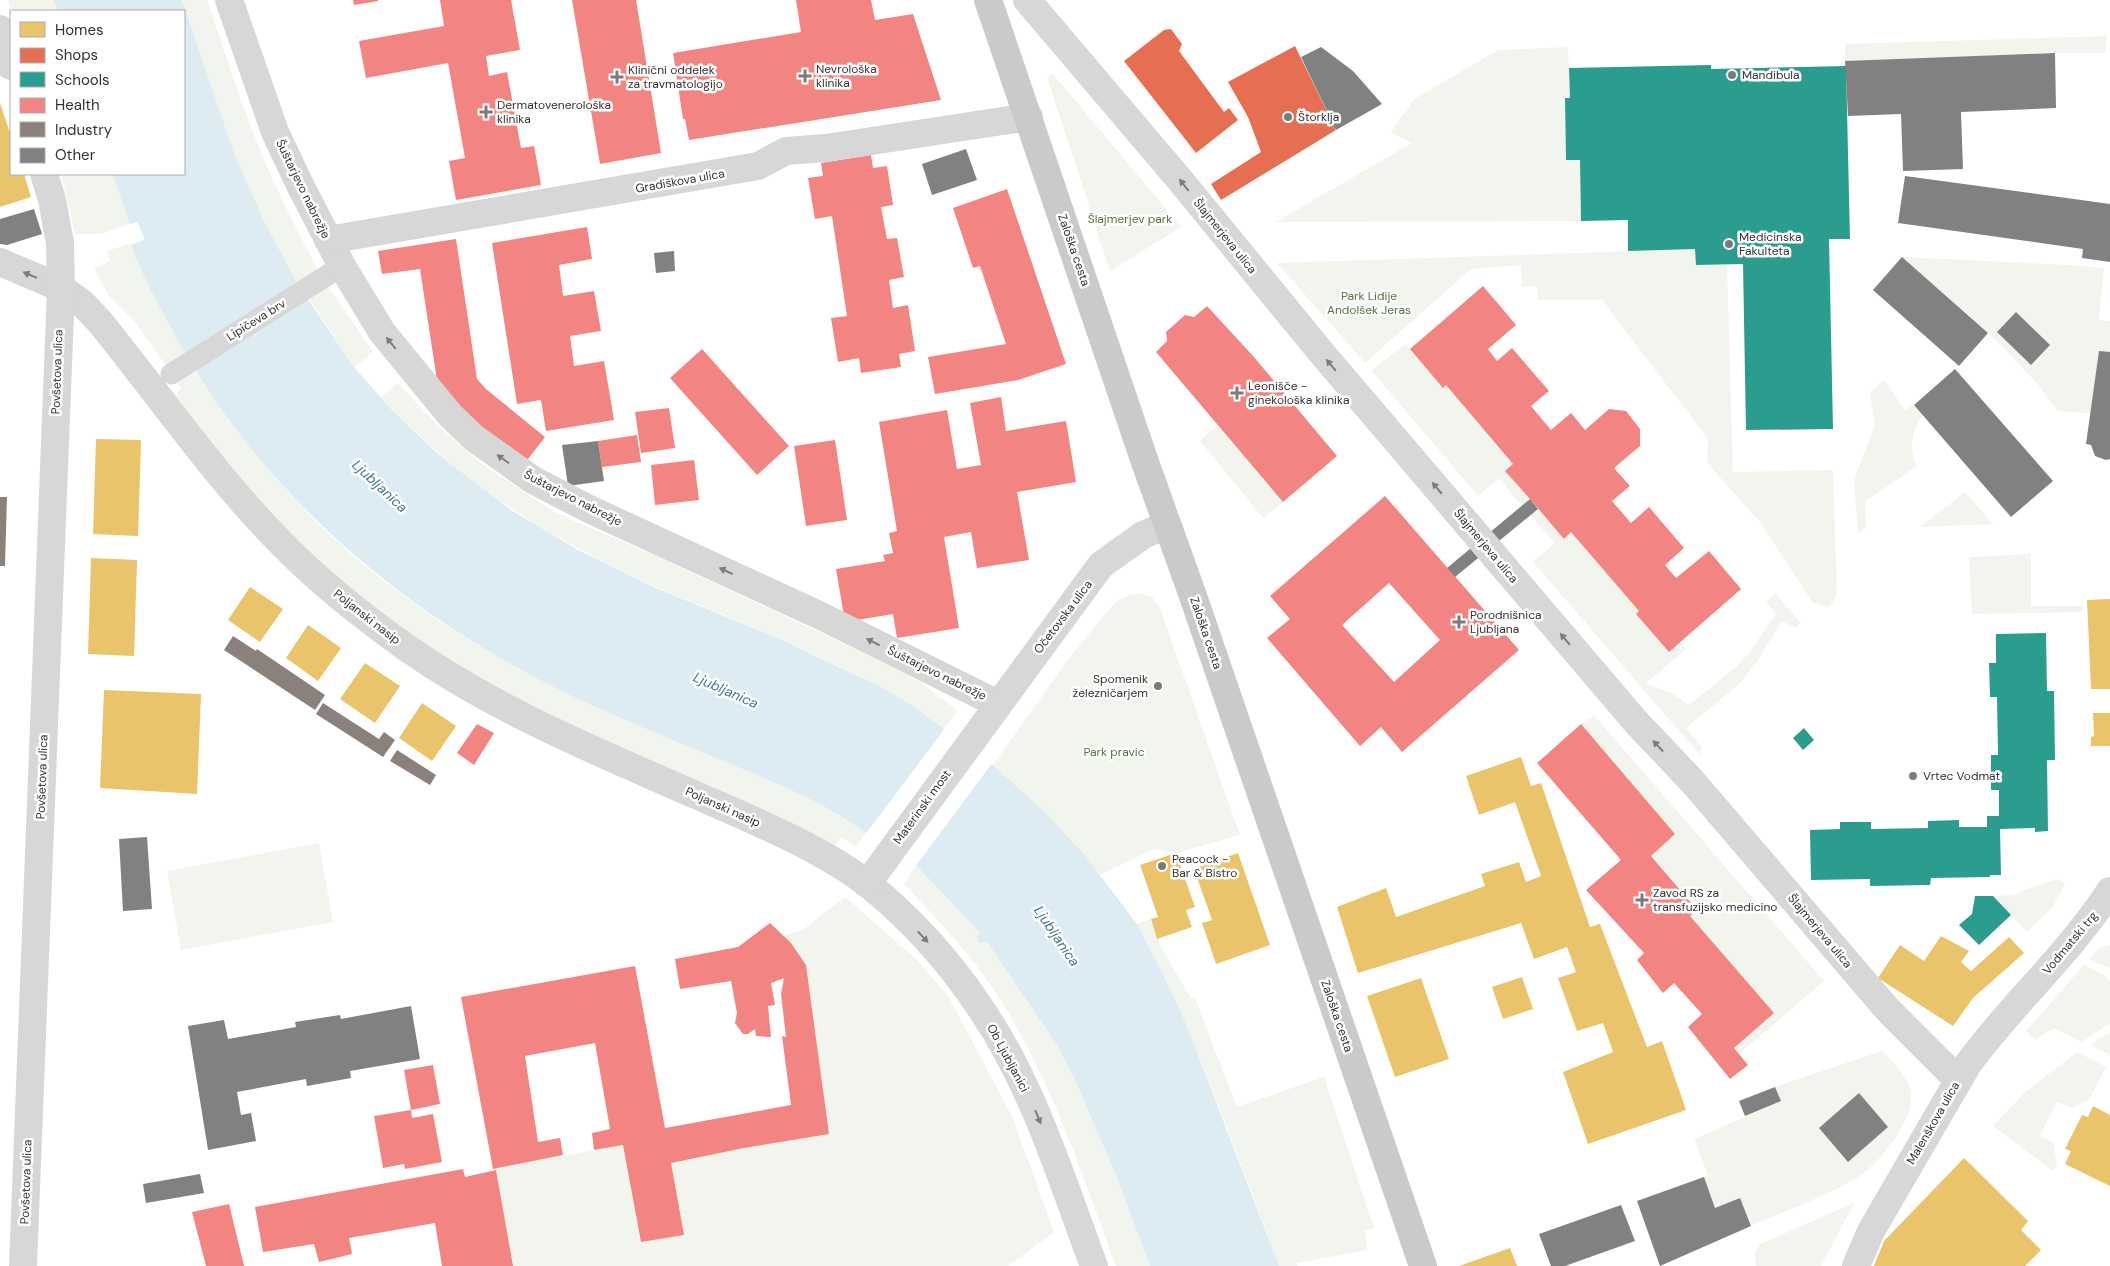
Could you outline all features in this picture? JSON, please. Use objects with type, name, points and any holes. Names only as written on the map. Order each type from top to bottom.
[{"type":"main road","name":"Zaloška cesta","points":[[988,0],[1424,1266]]},
{"type":"street","name":"Šuštarjevo nabrežje","points":[[229,0],[275,132],[328,240],[332,272],[450,415],[474,438],[533,480],[591,510],[819,615],[998,704]]},
{"type":"street","name":"Šlajmerjeva ulica","points":[[1027,0],[1180,180],[1343,378],[1636,722],[1692,781],[1888,1010],[1958,1080]]},
{"type":"street","points":[[0,29],[10,63]]},
{"type":"street","name":"Gradiškova ulica","points":[[328,240],[672,183],[758,166],[786,151],[826,148],[1029,117]]},
{"type":"street","points":[[44,175],[52,200],[60,243],[61,288]]},
{"type":"street","name":"Poljanski nasip","points":[[0,262],[61,288],[82,303],[100,322],[228,484],[275,536],[313,574],[381,629],[439,669],[514,713],[741,815],[842,867],[867,884]]},
{"type":"street","name":"Lipičeva brv","points":[[171,374],[332,272]]},
{"type":"street","name":"Povšetova ulica","points":[[23,1266],[61,288]]},
{"type":"street","name":"Očetovska ulica","points":[[977,732],[1101,565],[1143,536],[1168,525]]},
{"type":"street","name":"Materinski most","points":[[867,884],[977,732]]},
{"type":"street","name":"Ob Ljubljanici","points":[[867,884],[901,914],[936,951],[981,1008],[1012,1062],[1036,1112],[1094,1266]]},
{"type":"street","name":"Vodmatski trg","points":[[2027,992],[2106,905]]},
{"type":"street","name":"Malenškova ulica","points":[[1856,1266],[1871,1231],[1958,1080],[1984,1041],[2027,992]]},
{"type":"green space","points":[[8,0],[54,0],[58,10],[11,10]]},
{"type":"green space","points":[[182,0],[207,0],[263,157],[286,208],[320,274],[298,285],[263,219],[234,153]]},
{"type":"green space","points":[[2107,36],[2105,53],[2055,53],[1845,61],[1845,44]]},
{"type":"green space","points":[[1568,47],[1570,98],[1565,99],[1566,160],[1580,160],[1581,221],[1276,222],[1412,143],[1391,132],[1413,100],[1498,50]]},
{"type":"green space","name":"Šlajmerjev park","points":[[1053,74],[1181,227],[1110,271],[1047,77]]},
{"type":"green space","points":[[61,175],[112,175],[130,224],[101,234],[75,234]]},
{"type":"green space","points":[[128,244],[129,246],[131,245],[140,268],[187,357],[169,370],[136,323],[109,296],[94,268],[110,261],[107,251]]},
{"type":"green space","name":"Park Lidije Andolšek Jeras","points":[[1695,249],[1696,265],[1727,265],[1733,472],[1833,470],[1837,591],[1834,602],[1828,607],[1813,603],[1760,522],[1707,463],[1708,439],[1602,300],[1538,300],[1537,286],[1522,287],[1521,265],[1471,269],[1365,363],[1277,263]]},
{"type":"green space","points":[[1902,257],[2104,268],[2099,320],[2110,321],[2110,415],[2058,411],[2023,368],[2004,349]]},
{"type":"green space","points":[[325,282],[373,352],[354,367],[306,294]]},
{"type":"green space","points":[[1406,344],[1443,388],[1446,385],[1513,464],[1506,471],[1530,499],[1522,506],[1499,478],[1478,496],[1371,370]]},
{"type":"green space","points":[[193,368],[253,450],[304,509],[349,552],[439,621],[504,660],[571,695],[808,798],[866,833],[856,847],[841,837],[835,846],[790,823],[624,750],[515,698],[442,655],[407,631],[373,606],[308,551],[264,506],[225,459],[175,395],[181,389],[174,378]]},
{"type":"green space","points":[[1884,380],[1905,410],[1914,405],[1923,415],[1916,427],[1912,440],[1914,459],[1917,466],[1865,501],[1866,528],[1858,533],[1854,480],[1875,425],[1870,393]]},
{"type":"green space","points":[[398,383],[438,426],[481,463],[545,506],[567,518],[661,558],[853,648],[919,681],[958,711],[943,729],[918,711],[837,665],[751,626],[656,587],[559,538],[500,501],[471,480],[403,420],[381,397]]},
{"type":"green space","points":[[1217,425],[1283,502],[1263,518],[1200,441]]},
{"type":"green space","points":[[1965,492],[1993,524],[1920,527]]},
{"type":"green space","points":[[1538,509],[1564,539],[1571,532],[1639,611],[1636,614],[1680,642],[1686,649],[1645,684],[1672,693],[1689,705],[1736,667],[1749,653],[1776,614],[1766,602],[1775,593],[1801,623],[1795,628],[1782,621],[1756,663],[1738,685],[1686,728],[1702,747],[1700,755],[1533,562],[1555,543],[1530,515]]},
{"type":"green space","points":[[2031,554],[2031,606],[2083,606],[2083,612],[1972,614],[1969,557]]},
{"type":"green space","name":"Park pravic","points":[[1140,593],[1152,597],[1160,608],[1240,835],[1176,853],[1154,849],[1100,875],[1047,814],[993,765],[1067,661],[1100,620],[1117,601],[1129,595]]},
{"type":"green space","points":[[1594,715],[1824,981],[1739,1054],[1734,1048],[1774,1013],[1690,916],[1697,910],[1651,856],[1675,834],[1581,724]]},
{"type":"green space","points":[[319,843],[333,922],[181,950],[167,871]]},
{"type":"green space","points":[[916,865],[981,934],[979,942],[986,941],[1057,1045],[1075,1080],[1116,1175],[1150,1266],[1116,1266],[1059,1116],[1025,1043],[1006,1009],[966,952],[904,884]]},
{"type":"green space","points":[[2057,879],[2065,884],[2052,908],[2027,932],[1993,896],[2015,895]]},
{"type":"green space","points":[[845,897],[917,960],[948,996],[1012,1116],[1054,1232],[1008,1266],[513,1266],[496,1170],[493,1169],[623,1145],[641,1241],[684,1235],[671,1163],[744,1148],[829,1134],[806,965],[791,943],[783,936],[804,929]]},
{"type":"green space","points":[[1151,919],[1157,939],[1191,999],[1195,998],[1237,1107],[1324,1077],[1374,1228],[1365,1231],[1367,1250],[1297,1263],[1297,1266],[1279,1266],[1196,1050],[1137,924]]},
{"type":"green space","points":[[2110,945],[2110,968],[2089,960],[2099,948]]},
{"type":"green space","points":[[2084,965],[2106,976],[2110,982],[2110,1023],[2082,1042],[2054,1028],[2035,1040],[2026,1031]]},
{"type":"green space","points":[[2110,1032],[2110,1055],[2090,1045]]},
{"type":"green space","points":[[1882,1051],[1907,1080],[1911,1091],[1911,1103],[1901,1129],[1893,1142],[1873,1165],[1841,1187],[1751,1226],[1740,1198],[1715,1208],[1704,1177],[1708,1175],[1694,1139],[1780,1102],[1775,1087]]},
{"type":"green space","points":[[2077,1052],[2106,1067],[2089,1100],[2072,1108],[2057,1102],[2040,1135],[2053,1143],[2057,1164],[2053,1171],[1993,1126],[2026,1091]]},
{"type":"green space","points":[[1854,1203],[1821,1266],[1756,1266],[1755,1252],[1760,1244]]},
{"type":"water","name":"Ljubljanica","points":[[54,0],[182,0],[234,153],[263,219],[298,285],[354,367],[392,410],[438,454],[511,510],[578,550],[656,588],[778,638],[885,689],[911,705],[993,765],[1047,814],[1087,858],[1137,924],[1182,1015],[1279,1266],[1150,1266],[1116,1175],[1075,1080],[1057,1045],[986,941],[979,943],[977,936],[981,934],[916,865],[924,854],[878,818],[866,833],[816,802],[755,774],[631,723],[570,695],[508,662],[449,626],[392,586],[340,542],[290,494],[245,441],[205,385],[169,324],[153,295],[131,245],[145,239],[137,222],[130,224],[112,175],[185,175],[185,10],[58,10]]},
{"type":"pier","points":[[946,727],[993,762],[915,867],[914,864],[921,854],[878,821],[868,834],[865,835]]},
{"type":"building: Homes","points":[[0,103],[10,133],[10,175],[24,175],[31,197],[0,207]]},
{"type":"building: Homes","points":[[96,439],[141,440],[138,536],[93,534]]},
{"type":"building: Homes","points":[[91,558],[137,560],[134,656],[88,654]]},
{"type":"building: Homes","points":[[250,587],[283,609],[260,642],[228,620]]},
{"type":"building: Homes","points":[[2110,599],[2110,689],[2091,689],[2087,600]]},
{"type":"building: Homes","points":[[308,625],[341,648],[318,681],[286,658]]},
{"type":"building: Homes","points":[[365,663],[400,686],[375,723],[340,699]]},
{"type":"building: Homes","points":[[104,690],[201,694],[197,794],[100,788]]},
{"type":"building: Homes","points":[[422,703],[456,726],[432,761],[399,738]]},
{"type":"building: Homes","points":[[2093,713],[2110,713],[2110,746],[2091,746],[2091,737],[2094,736]]},
{"type":"building: Homes","points":[[1521,757],[1531,786],[1541,783],[1590,927],[1600,924],[1647,1047],[1662,1041],[1686,1110],[1588,1144],[1563,1072],[1613,1052],[1603,1023],[1577,1031],[1558,978],[1576,972],[1567,947],[1534,959],[1521,923],[1358,973],[1337,907],[1386,888],[1396,917],[1485,886],[1481,874],[1519,862],[1526,882],[1541,876],[1515,802],[1479,815],[1466,776]]},
{"type":"building: Homes","points":[[1176,853],[1195,907],[1186,910],[1192,927],[1157,939],[1151,919],[1158,917],[1140,865]]},
{"type":"building: Homes","points":[[1238,853],[1270,945],[1216,964],[1202,923],[1212,920],[1194,869]]},
{"type":"building: Homes","points":[[1941,936],[1969,951],[1961,962],[1971,971],[2009,937],[2024,953],[1973,998],[1953,1026],[1878,978],[1900,945],[1924,961]]},
{"type":"building: Homes","points":[[1522,977],[1533,1009],[1503,1019],[1492,987]]},
{"type":"building: Homes","points":[[1421,978],[1449,1059],[1395,1077],[1367,996]]},
{"type":"building: Homes","points":[[2093,1106],[2110,1115],[2110,1186],[2065,1164],[2071,1151],[2065,1149],[2082,1115],[2088,1117]]},
{"type":"building: Homes","points":[[1964,1158],[2028,1221],[2021,1230],[2041,1250],[2025,1266],[1874,1266],[1884,1241]]},
{"type":"building: Homes","points":[[1510,1248],[1517,1266],[1459,1266]]},
{"type":"building: Shops","points":[[1171,29],[1182,44],[1179,51],[1224,112],[1229,108],[1238,120],[1196,153],[1124,61],[1164,30]]},
{"type":"building: Shops","points":[[1295,46],[1336,130],[1221,200],[1211,184],[1261,152],[1248,117],[1228,82]]},
{"type":"building: Schools","name":"Medicinska Fakulteta","points":[[1711,65],[1711,69],[1846,66],[1850,239],[1829,239],[1833,429],[1746,430],[1743,264],[1696,265],[1695,249],[1628,251],[1628,220],[1581,221],[1580,160],[1566,160],[1565,98],[1570,98],[1569,68]]},
{"type":"building: Schools","points":[[2046,633],[2047,691],[2054,691],[2055,760],[2047,760],[2048,831],[2035,832],[2035,828],[2000,829],[2001,875],[1990,875],[1990,877],[1931,878],[1930,885],[1870,886],[1870,879],[1811,880],[1810,830],[1840,829],[1840,822],[1871,822],[1871,829],[1928,828],[1928,821],[1959,820],[1959,827],[1987,827],[1987,816],[1999,816],[1999,790],[1991,790],[1991,755],[1998,755],[1997,697],[1990,697],[1989,663],[1996,663],[1996,634]]},
{"type":"building: Schools","points":[[1804,728],[1814,740],[1803,750],[1793,738]]},
{"type":"building: Schools","points":[[1975,896],[1993,896],[2011,915],[1979,945],[1959,925],[1972,914]]},
{"type":"building: Health","points":[[353,0],[378,0],[378,1],[354,5]]},
{"type":"building: Health","name":"Dermatovenerološka klinika","points":[[440,0],[511,0],[520,50],[486,56],[489,76],[507,72],[521,148],[534,146],[541,185],[456,200],[449,161],[465,158],[448,63],[366,78],[359,41],[444,26]]},
{"type":"building: Health","name":"Klinični oddelek za travmatologijo","points":[[572,0],[636,0],[661,153],[600,164]]},
{"type":"building: Health","name":"Nevrološka klinika","points":[[796,0],[871,0],[875,20],[913,14],[941,100],[689,140],[685,119],[683,119],[673,53],[801,32]]},
{"type":"building: Health","points":[[871,155],[873,168],[887,166],[893,205],[881,207],[887,239],[897,238],[904,277],[889,280],[893,308],[908,305],[915,351],[899,354],[901,367],[861,373],[859,358],[838,362],[831,318],[847,316],[832,216],[815,219],[808,178],[823,176],[821,163]]},
{"type":"building: Health","points":[[1007,189],[1066,364],[1018,380],[935,394],[928,357],[1006,344],[980,266],[973,268],[953,208]]},
{"type":"building: Health","points":[[587,227],[592,259],[559,265],[563,296],[594,291],[601,331],[570,336],[574,366],[604,361],[614,420],[546,431],[541,400],[517,404],[492,243]]},
{"type":"building: Health","points":[[456,239],[477,379],[486,389],[545,437],[525,463],[466,415],[438,387],[420,269],[382,274],[378,251]]},
{"type":"building: Health","points":[[1483,286],[1516,325],[1488,349],[1497,361],[1512,348],[1549,391],[1531,406],[1551,430],[1571,413],[1585,430],[1609,409],[1626,411],[1640,429],[1640,446],[1614,468],[1630,486],[1612,501],[1631,523],[1649,507],[1684,548],[1665,565],[1676,578],[1709,551],[1741,589],[1669,652],[1636,614],[1639,611],[1571,532],[1564,539],[1505,471],[1513,464],[1446,385],[1443,388],[1410,349]]},
{"type":"building: Health","name":"Leonišče - ginekološka klinika","points":[[1207,306],[1253,356],[1337,456],[1283,502],[1156,352],[1167,341],[1166,332],[1185,315],[1194,317]]},
{"type":"building: Health","points":[[702,349],[789,446],[757,475],[670,378]]},
{"type":"building: Health","points":[[1001,397],[1006,431],[1066,421],[1076,482],[1017,492],[1029,560],[977,568],[971,532],[944,537],[959,628],[897,638],[893,614],[845,622],[836,569],[885,561],[883,555],[893,553],[889,533],[897,531],[879,422],[947,410],[957,469],[981,465],[970,403]]},
{"type":"building: Health","points":[[669,408],[675,448],[641,453],[635,412]]},
{"type":"building: Health","points":[[637,435],[641,462],[602,467],[598,441]]},
{"type":"building: Health","points":[[835,440],[847,520],[806,526],[794,446]]},
{"type":"building: Health","points":[[694,460],[699,500],[655,505],[651,465]]},
{"type":"building: Health","name":"Porodnišnica Ljubljana","points":[[1385,496],[1519,650],[1402,752],[1381,727],[1360,746],[1267,638],[1290,619],[1270,596]],"holes":[[[1389,583],[1440,640],[1394,682],[1342,625]]]},
{"type":"building: Health","points":[[477,724],[494,733],[474,765],[457,753]]},
{"type":"building: Health","name":"Zavod RS za transfuzijsko medicino","points":[[1581,724],[1675,834],[1651,856],[1697,910],[1690,916],[1774,1013],[1734,1048],[1748,1065],[1730,1079],[1688,1027],[1702,1014],[1674,983],[1663,993],[1637,960],[1644,953],[1586,890],[1621,860],[1537,763]]},
{"type":"building: Health","points":[[770,923],[791,943],[806,965],[829,1134],[744,1148],[671,1163],[684,1235],[641,1242],[623,1145],[594,1150],[592,1133],[610,1129],[595,1043],[525,1056],[538,1142],[560,1138],[563,1155],[493,1169],[461,997],[635,966],[665,1128],[791,1105],[782,1036],[786,1037],[781,994],[784,978],[771,983],[775,1005],[768,1006],[771,1037],[756,1036],[755,1029],[748,1034],[743,1034],[735,1023],[737,1013],[731,981],[680,989],[675,959],[738,947]]},
{"type":"building: Health","points":[[433,1065],[440,1104],[411,1110],[404,1070]]},
{"type":"building: Health","points":[[411,1110],[412,1118],[433,1114],[442,1162],[405,1169],[404,1164],[383,1168],[374,1116]]},
{"type":"building: Health","points":[[463,1169],[465,1177],[496,1170],[513,1266],[442,1266],[435,1223],[349,1238],[352,1254],[319,1262],[314,1244],[263,1252],[255,1207]]},
{"type":"building: Health","points":[[229,1204],[244,1266],[206,1266],[192,1212]]},
{"type":"building: Industry","points":[[0,497],[7,497],[5,566],[0,566]]},
{"type":"building: Industry","points":[[233,636],[256,651],[257,649],[325,695],[315,710],[224,650]]},
{"type":"building: Industry","points":[[323,703],[379,739],[384,732],[395,740],[383,757],[316,714]]},
{"type":"building: Industry","points":[[397,750],[436,775],[430,785],[390,761]]},
{"type":"building: Other","points":[[1321,47],[1353,71],[1382,104],[1336,130],[1301,57]]},
{"type":"building: Other","points":[[2055,53],[2056,108],[1961,112],[1963,169],[1903,171],[1901,114],[1848,116],[1845,61]]},
{"type":"building: Other","points":[[966,149],[977,180],[932,195],[922,164]]},
{"type":"building: Other","points":[[1905,176],[2110,204],[2110,262],[2082,258],[2083,249],[1898,223]]},
{"type":"building: Other","points":[[34,209],[42,234],[7,245],[0,244],[0,219]]},
{"type":"building: Other","points":[[674,251],[675,271],[656,273],[654,253]]},
{"type":"building: Other","points":[[1902,257],[1988,333],[1959,366],[1873,290]]},
{"type":"building: Other","points":[[2016,312],[2050,345],[2031,365],[1997,332]]},
{"type":"building: Other","points":[[2099,351],[2110,352],[2110,459],[2106,460],[2095,456],[2091,445],[2086,444]]},
{"type":"building: Other","points":[[1955,369],[2053,481],[2011,517],[1914,405]]},
{"type":"building: Other","points":[[598,441],[604,481],[568,486],[562,445]]},
{"type":"building: Other","points":[[1530,499],[1538,509],[1455,577],[1447,568]]},
{"type":"building: Other","points":[[147,837],[152,909],[123,911],[119,839]]},
{"type":"building: Other","points":[[411,1006],[420,1059],[350,1071],[351,1078],[307,1086],[306,1079],[237,1092],[241,1115],[251,1113],[256,1141],[208,1150],[188,1026],[224,1020],[228,1039],[296,1027],[295,1022],[340,1015],[341,1019]]},
{"type":"building: Other","points":[[1775,1087],[1781,1101],[1745,1116],[1739,1101]]},
{"type":"building: Other","points":[[1859,1093],[1888,1127],[1848,1162],[1819,1128]]},
{"type":"building: Other","points":[[200,1174],[204,1193],[146,1203],[143,1184]]},
{"type":"building: Other","points":[[1704,1177],[1715,1208],[1740,1198],[1751,1226],[1660,1266],[1637,1201]]},
{"type":"building: Other","points":[[1621,1205],[1635,1241],[1565,1266],[1551,1266],[1539,1234]]},
{"type":"place","name":"Mandibula","points":[[1732,75]]},
{"type":"place","name":"Nevrološka klinika","points":[[805,76]]},
{"type":"place","name":"Klinični oddelek za travmatologijo","points":[[617,77]]},
{"type":"place","name":"Dermatovenerološka klinika","points":[[486,112]]},
{"type":"place","name":"Štorklja","points":[[1288,117]]},
{"type":"place","name":"Medicinska Fakulteta","points":[[1729,244]]},
{"type":"place","name":"Leonišče - ginekološka klinika","points":[[1237,393]]},
{"type":"place","name":"Porodnišnica Ljubljana","points":[[1459,622]]},
{"type":"place","name":"Spomenik železničarjem","points":[[1158,686]]},
{"type":"place","name":"Vrtec Vodmat","points":[[1913,776]]},
{"type":"place","name":"Peacock - Bar & Bistro","points":[[1162,866]]},
{"type":"place","name":"Zavod RS za transfuzijsko medicino","points":[[1642,900]]}]
